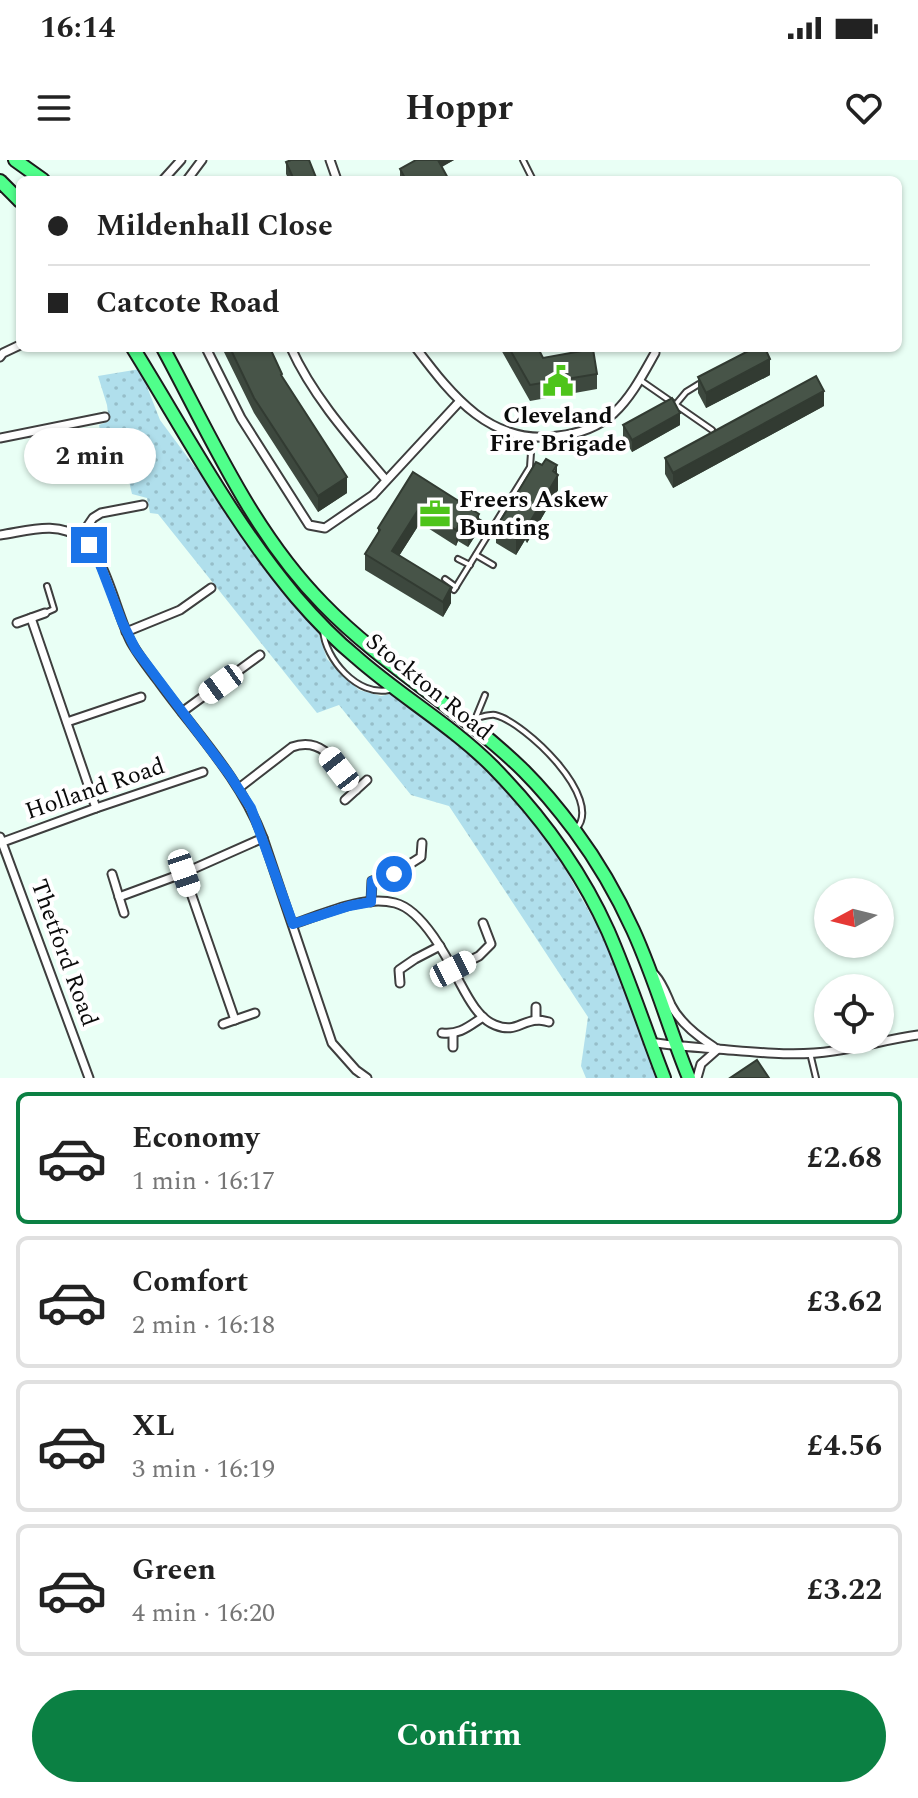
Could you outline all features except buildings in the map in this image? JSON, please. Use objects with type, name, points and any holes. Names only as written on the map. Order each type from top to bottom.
[{"type":"highway","points":[[15,160],[39,176]]},
{"type":"highway","points":[[0,181],[16,197]]},
{"type":"highway","name":"Stockton Road","points":[[135,352],[244,529],[297,599],[355,657],[456,734],[492,766],[535,815],[584,887],[606,928],[664,1078]]},
{"type":"highway","name":"Stockton Road","points":[[165,352],[247,504],[296,575],[359,638],[474,722],[524,772],[574,830],[612,888],[634,932],[689,1078]]},
{"type":"street","points":[[167,176],[181,160]]},
{"type":"street","points":[[208,352],[241,418],[309,525],[325,528],[373,495],[460,401]]},
{"type":"street","points":[[293,352],[338,423],[386,480]]},
{"type":"street","points":[[419,352],[460,401],[480,419],[501,430],[532,438],[572,434],[612,415],[640,380],[655,353]]},
{"type":"street","points":[[0,437],[105,417]]},
{"type":"street","points":[[90,421],[91,433]]},
{"type":"street","points":[[80,537],[93,518],[101,513],[143,505]]},
{"type":"street","points":[[0,535],[52,527],[64,529],[80,537],[96,554],[136,650],[251,808],[332,1043],[367,1078]]},
{"type":"street","points":[[126,632],[180,610],[197,593],[211,588]]},
{"type":"street","points":[[17,623],[45,613]]},
{"type":"street","points":[[31,618],[96,808]]},
{"type":"street","points":[[182,712],[260,655]]},
{"type":"street","points":[[119,691],[123,703]]},
{"type":"street","points":[[67,722],[141,697]]},
{"type":"street","points":[[239,788],[292,747],[302,743],[323,747],[356,790]]},
{"type":"street","name":"Holland Road","points":[[1,841],[203,772]]},
{"type":"street","points":[[345,800],[367,780]]},
{"type":"street","points":[[119,897],[184,873],[263,838]]},
{"type":"street","name":"Thetford Road","points":[[1,841],[89,1078]]},
{"type":"street","points":[[372,881],[425,858],[422,843]]},
{"type":"street","points":[[366,871],[372,881],[371,902]]},
{"type":"street","points":[[184,873],[235,1020]]},
{"type":"street","points":[[112,874],[124,913]]},
{"type":"street","points":[[293,924],[349,906],[371,902],[397,903],[424,924],[440,946],[466,995],[483,1017],[508,1029],[536,1020],[549,1022]]},
{"type":"street","points":[[453,969],[479,956],[491,944],[483,923]]},
{"type":"street","points":[[400,983],[396,967],[440,946]]},
{"type":"street","points":[[646,964],[662,983],[672,1008],[684,1023],[718,1049]]},
{"type":"street","points":[[536,1007],[536,1020]]},
{"type":"street","points":[[223,1024],[255,1013]]},
{"type":"street","points":[[442,1033],[461,1032],[483,1017]]},
{"type":"street","points":[[453,1034],[453,1047]]},
{"type":"street","points":[[650,1042],[743,1052],[810,1053],[918,1035]]},
{"type":"street","points":[[697,1078],[701,1064],[718,1049]]},
{"type":"lane","points":[[640,380],[712,430]]},
{"type":"lane","points":[[676,404],[686,392],[699,384]]},
{"type":"lane","points":[[445,579],[455,588],[470,565],[530,467],[532,438]]},
{"type":"lane","points":[[471,518],[491,530]]},
{"type":"lane","points":[[476,555],[493,565]]},
{"type":"lane","points":[[458,559],[470,565]]},
{"type":"lane","points":[[45,613],[54,609],[47,586]]},
{"type":"lane","points":[[322,625],[324,642],[348,675],[365,689],[380,692],[395,688]]},
{"type":"lane","points":[[474,722],[485,695]]},
{"type":"lane","points":[[474,722],[494,715],[522,729],[557,760],[577,791],[583,816],[580,826],[574,830]]},
{"type":"lane","points":[[810,1053],[816,1078]]},
{"type":"shaded area","points":[[140,369],[160,420],[319,634],[327,659],[359,690],[381,696],[395,693],[466,751],[516,801],[558,856],[609,947],[657,1078],[586,1078],[581,1066],[588,1017],[449,806],[411,795],[339,705],[317,713],[158,514],[150,513],[147,498],[132,494],[125,464],[103,465],[97,437],[101,436],[99,425],[109,421],[98,376]]},
{"type":"place","name":"Cleveland Fire Brigade","points":[[558,381]]},
{"type":"place","name":"Freers Askew Bunting","points":[[435,514]]},
{"type":"route","points":[[89,545],[96,554],[136,650],[251,808],[293,924],[371,902],[372,881],[394,874]]}]
